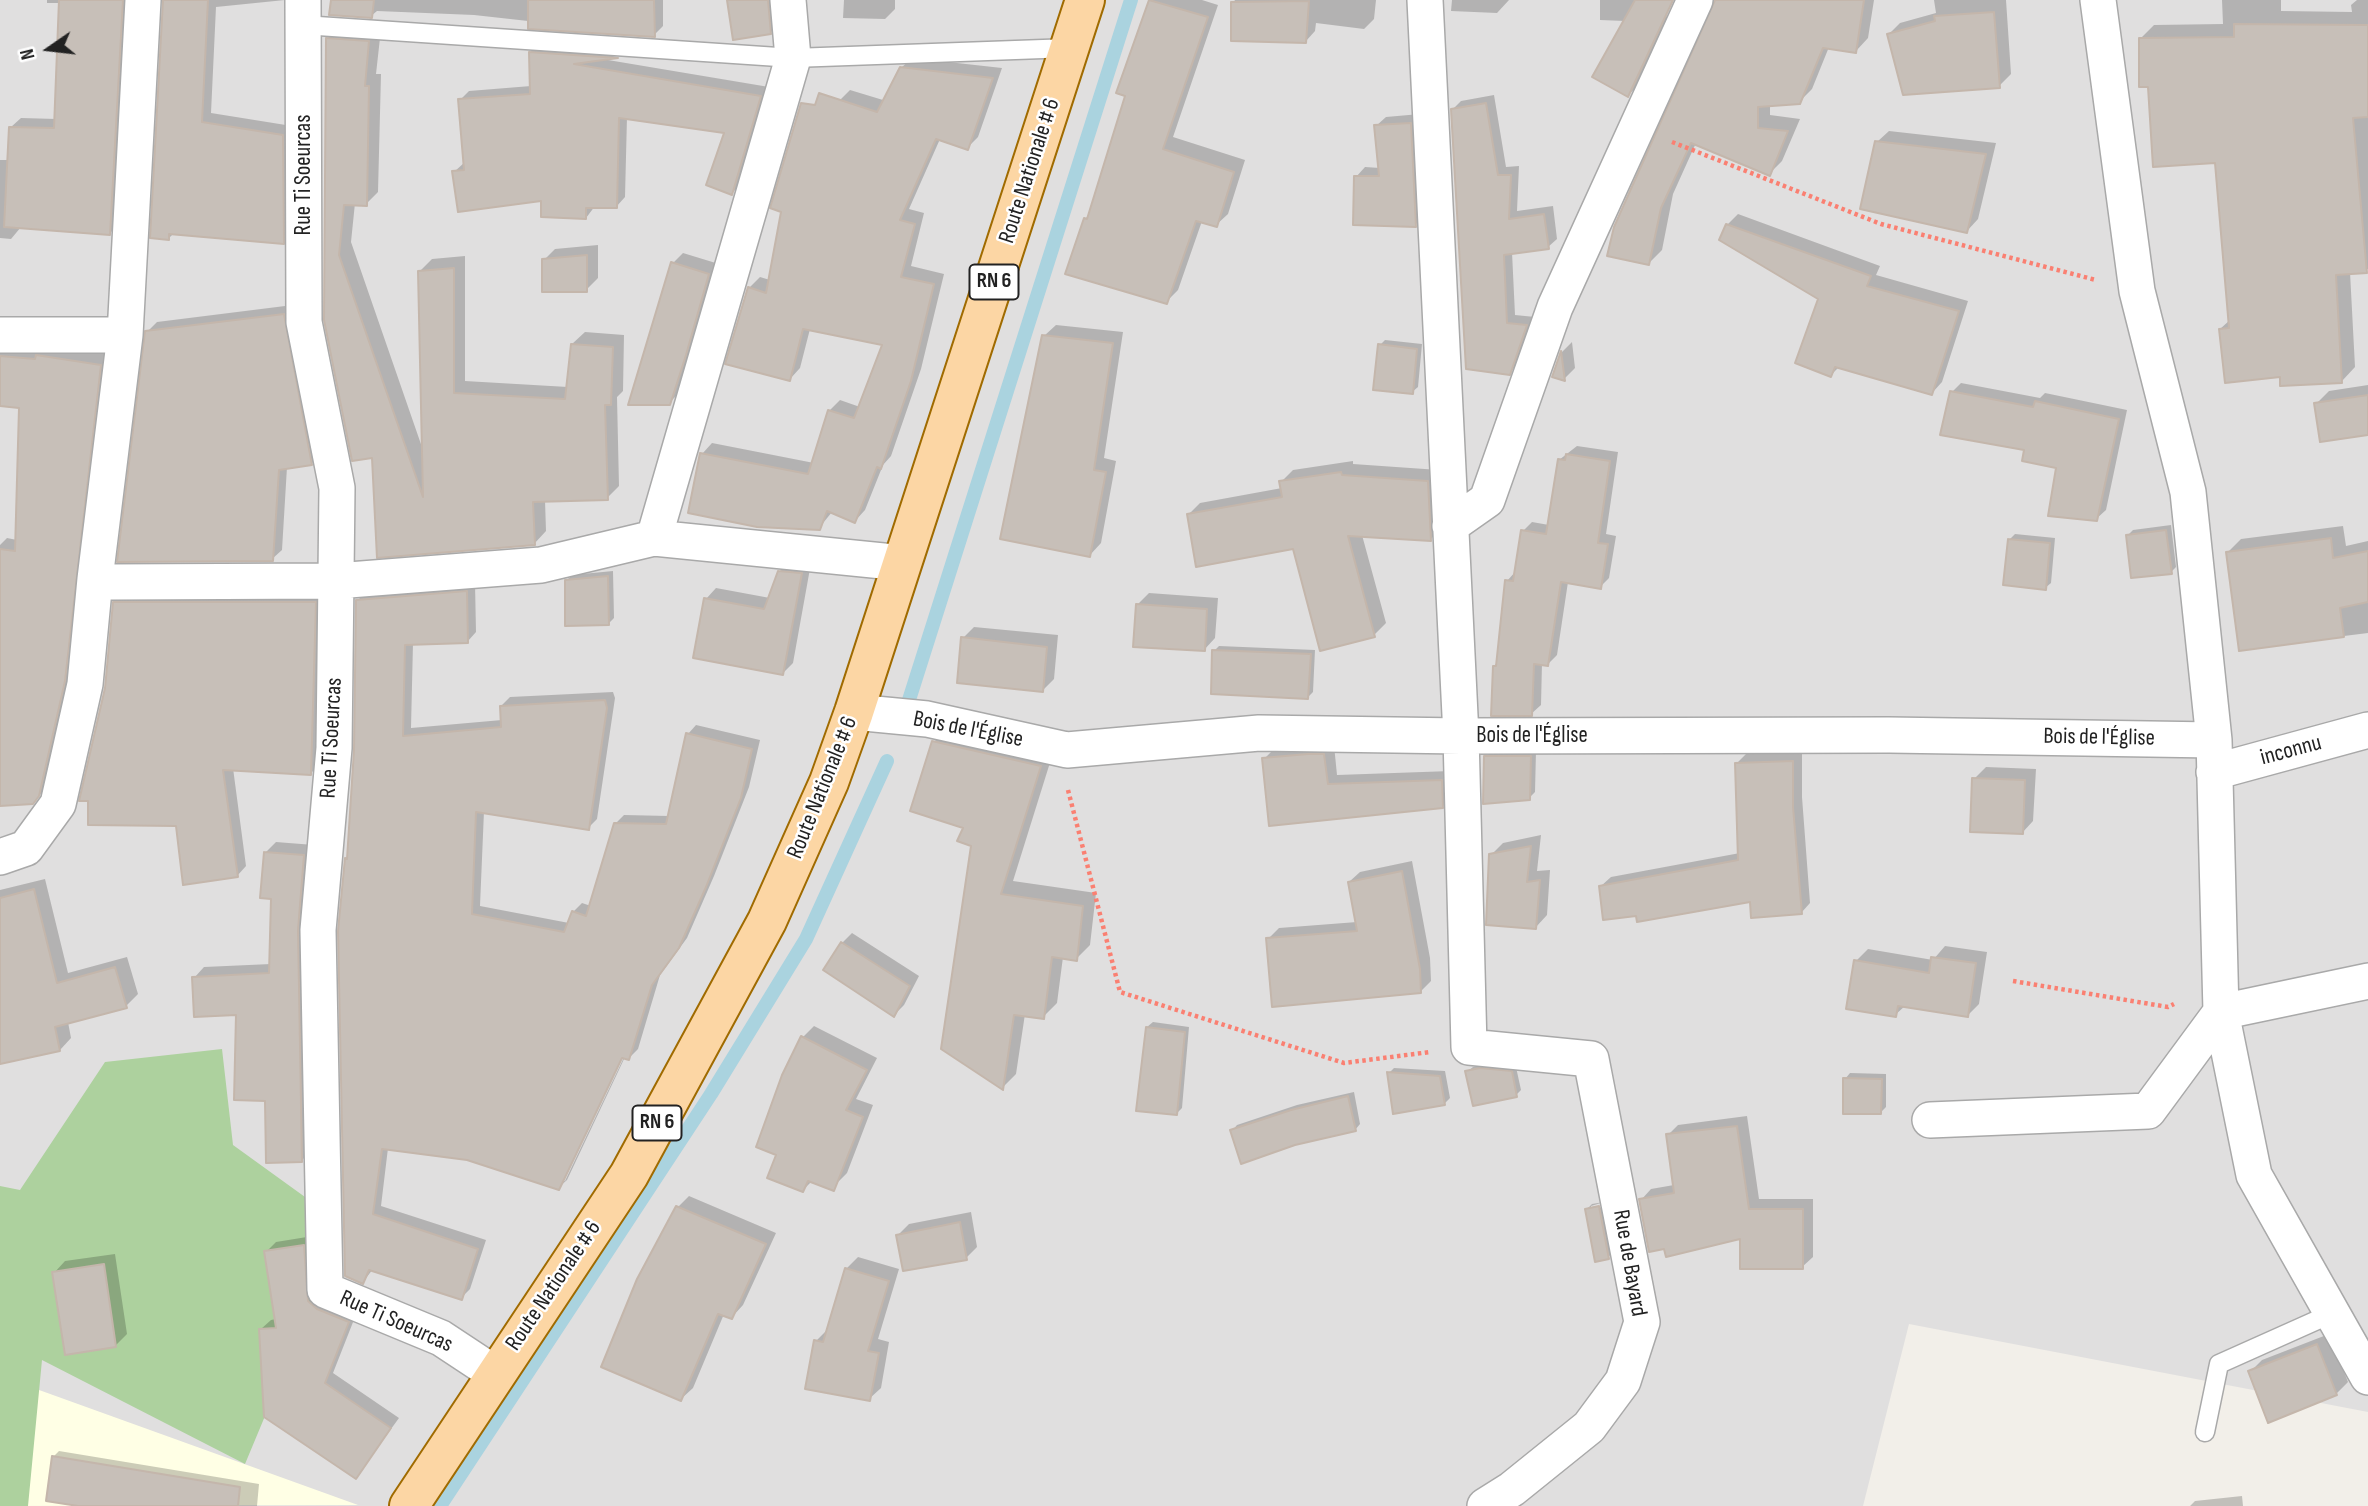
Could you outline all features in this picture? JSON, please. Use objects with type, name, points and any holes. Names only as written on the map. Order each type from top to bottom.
[{"type":"main road","name":"Route Nationale # 6","points":[[409,1506],[494,1373],[629,1175],[767,921],[829,782],[854,712],[1085,0]]},
{"type":"street","points":[[0,857],[26,848],[58,804],[85,684],[125,335],[143,0]]},
{"type":"street","points":[[654,538],[793,58],[788,0]]},
{"type":"street","points":[[1425,0],[1450,526],[1479,1047]]},
{"type":"street","points":[[1450,526],[1487,500],[1555,307],[1695,0]]},
{"type":"street","points":[[2098,0],[2137,291],[2188,492],[2214,756],[2220,996],[2254,1175],[2368,1377]]},
{"type":"street","name":"Rue Ti Soeurcas","points":[[303,12],[304,322],[337,488],[334,748],[318,930],[325,1290],[441,1338],[494,1373]]},
{"type":"street","points":[[0,335],[125,335]]},
{"type":"street","points":[[95,579],[109,582],[336,580],[541,565],[654,538],[902,563]]},
{"type":"street","name":"Bois de l'Église","points":[[854,712],[927,719],[1058,748],[1259,733],[1461,736],[1889,735],[2214,756]]},
{"type":"street","name":"inconnu","points":[[2214,756],[2368,730]]},
{"type":"street","points":[[2220,996],[2368,981]]},
{"type":"street","points":[[1930,1120],[2148,1111],[2220,996]]},
{"type":"street","name":"Rue de Bayard","points":[[1479,1047],[1591,1059],[1642,1322],[1623,1381],[1589,1427],[1512,1489],[1485,1506]]},
{"type":"lane","points":[[303,12],[793,58],[1071,48]]},
{"type":"lane","points":[[2205,1432],[2219,1364],[2333,1313]]},
{"type":"path","points":[[1638,128],[1881,224],[2137,291]]},
{"type":"path","points":[[1058,748],[1120,992],[1344,1063],[1479,1047]]},
{"type":"path","points":[[2013,981],[2168,1007],[2220,996]]},
{"type":"shaded area","points":[[0,0],[2368,0],[2368,1412],[1909,1324],[1863,1506],[0,1506]]},
{"type":"shaded area","points":[[28,1386],[358,1505],[11,1506]]},
{"type":"green space","points":[[222,1049],[233,1145],[305,1197],[313,1301],[245,1464],[42,1360],[28,1506],[0,1506],[0,1186],[20,1190],[105,1062]]},
{"type":"building","points":[[59,0],[123,0],[110,235],[4,227],[9,127],[54,128]]},
{"type":"building","points":[[163,0],[208,0],[202,122],[283,135],[284,244],[169,234],[169,240],[150,238]]},
{"type":"building","points":[[331,0],[374,0],[372,18],[329,15]]},
{"type":"building","points":[[528,0],[654,0],[655,37],[528,29]]},
{"type":"building","points":[[727,0],[768,0],[771,34],[733,40]]},
{"type":"building","points":[[1149,0],[1208,17],[1163,149],[1234,172],[1217,227],[1196,221],[1167,304],[1065,274],[1084,218],[1087,219],[1125,96],[1116,93]]},
{"type":"building","points":[[1635,0],[1673,0],[1628,97],[1592,77]]},
{"type":"building","points":[[1715,0],[1864,0],[1856,53],[1823,48],[1800,104],[1758,107],[1758,128],[1788,131],[1770,176],[1691,143],[1661,208],[1649,265],[1607,256],[1614,227]]},
{"type":"building","points":[[1309,1],[1306,43],[1231,41],[1231,2]]},
{"type":"building","points":[[1994,12],[2000,88],[1903,95],[1887,34],[1935,21],[1934,16]]},
{"type":"building","points":[[2234,24],[2368,25],[2368,117],[2353,118],[2367,273],[2336,275],[2342,383],[2280,386],[2280,377],[2225,383],[2219,329],[2229,328],[2215,163],[2153,167],[2148,87],[2139,87],[2139,38],[2234,37]]},
{"type":"building","points":[[326,38],[369,41],[365,86],[369,86],[367,206],[344,205],[339,255],[423,497],[418,271],[454,268],[454,393],[565,399],[571,344],[613,347],[611,405],[605,405],[608,500],[533,502],[535,545],[377,558],[372,458],[352,461],[324,320]]},
{"type":"building","points":[[529,52],[618,58],[574,64],[761,96],[732,195],[706,185],[724,133],[619,118],[617,208],[586,208],[586,219],[541,217],[541,201],[458,212],[452,171],[464,170],[458,99],[530,94]]},
{"type":"building","points":[[900,67],[993,78],[968,150],[936,139],[900,220],[915,224],[901,277],[934,284],[911,381],[881,469],[877,467],[855,523],[827,511],[820,530],[757,527],[688,513],[700,453],[808,474],[828,410],[854,418],[882,345],[803,329],[790,381],[725,364],[748,287],[766,293],[781,212],[770,208],[801,103],[815,105],[819,93],[877,112]]},
{"type":"building","points":[[1486,103],[1498,175],[1511,175],[1509,219],[1544,214],[1549,249],[1504,255],[1507,323],[1527,325],[1510,375],[1466,369],[1451,109]]},
{"type":"building","points":[[1411,123],[1416,227],[1353,225],[1354,176],[1379,176],[1374,125]]},
{"type":"building","points":[[1875,141],[1986,154],[1967,233],[1860,209]]},
{"type":"building","points":[[1726,224],[1871,276],[1867,286],[1959,311],[1932,395],[1835,367],[1831,377],[1795,363],[1818,299],[1719,240]]},
{"type":"building","points":[[587,255],[587,292],[542,292],[542,259]]},
{"type":"building","points":[[671,262],[709,274],[686,355],[670,405],[628,405]]},
{"type":"building","points":[[284,314],[312,465],[279,470],[273,561],[117,562],[145,331]]},
{"type":"building","points":[[1042,335],[1113,343],[1094,470],[1106,472],[1090,557],[1000,539]]},
{"type":"building","points":[[1378,344],[1417,349],[1413,394],[1373,390]]},
{"type":"building","points":[[1561,351],[1565,381],[1552,377]]},
{"type":"building","points":[[36,355],[101,365],[65,681],[39,796],[33,804],[0,806],[0,549],[15,551],[19,408],[0,406],[0,356],[35,359]]},
{"type":"building","points":[[1950,391],[2033,407],[2035,401],[2119,419],[2097,521],[2048,516],[2056,468],[2022,461],[2024,450],[1940,435]]},
{"type":"building","points":[[2368,395],[2368,435],[2320,442],[2314,403]]},
{"type":"building","points":[[1566,454],[1610,461],[1598,543],[1608,544],[1601,589],[1561,582],[1548,666],[1534,664],[1532,716],[1491,716],[1493,666],[1496,666],[1505,580],[1513,581],[1521,530],[1546,534],[1558,459],[1565,460]]},
{"type":"building","points":[[1341,472],[1342,475],[1428,481],[1431,541],[1348,536],[1375,637],[1320,651],[1293,549],[1196,567],[1187,514],[1282,497],[1279,481]]},
{"type":"building","points":[[2166,530],[2172,574],[2131,578],[2126,535]]},
{"type":"building","points":[[2331,538],[2333,558],[2368,551],[2368,602],[2340,608],[2344,637],[2239,651],[2226,552]]},
{"type":"building","points":[[2008,539],[2050,543],[2046,590],[2003,585]]},
{"type":"building","points":[[778,571],[802,573],[783,675],[693,658],[704,598],[764,609]]},
{"type":"building","points":[[608,576],[609,625],[565,626],[565,580]]},
{"type":"building","points":[[467,591],[468,643],[405,645],[403,736],[501,727],[500,706],[605,700],[607,708],[589,830],[476,812],[472,914],[564,932],[572,911],[586,916],[614,823],[666,824],[686,733],[752,749],[741,798],[706,887],[679,948],[652,985],[629,1060],[622,1058],[559,1190],[467,1160],[382,1149],[373,1214],[478,1249],[462,1300],[369,1270],[363,1284],[345,1276],[338,931],[345,858],[347,859],[354,750],[356,600]]},
{"type":"building","points":[[113,602],[316,602],[311,775],[223,770],[238,877],[183,885],[176,826],[88,825],[88,801],[79,801],[105,688]]},
{"type":"building","points":[[1136,604],[1207,609],[1205,651],[1133,647]]},
{"type":"building","points":[[961,637],[1047,647],[1043,692],[957,683]]},
{"type":"building","points":[[1212,650],[1311,654],[1308,699],[1211,694]]},
{"type":"building","points":[[932,741],[1041,766],[1001,894],[1083,906],[1077,961],[1052,957],[1044,1019],[1014,1015],[1003,1090],[941,1049],[971,846],[957,841],[963,828],[910,811]]},
{"type":"building","points":[[1324,754],[1328,784],[1442,780],[1443,808],[1269,826],[1262,758]]},
{"type":"building","points":[[1484,756],[1531,756],[1530,800],[1483,804]]},
{"type":"building","points":[[1793,761],[1793,807],[1802,914],[1751,918],[1750,902],[1637,922],[1636,916],[1603,920],[1599,886],[1738,860],[1735,763]]},
{"type":"building","points":[[1972,778],[2025,780],[2023,834],[1970,832]]},
{"type":"building","points":[[1531,846],[1527,882],[1540,880],[1536,929],[1486,925],[1489,854]]},
{"type":"building","points":[[264,852],[304,855],[298,930],[302,1162],[266,1163],[265,1101],[234,1100],[236,1015],[194,1017],[192,977],[269,973],[271,899],[260,898]]},
{"type":"building","points":[[1402,871],[1420,969],[1421,993],[1272,1007],[1266,938],[1357,931],[1348,882]]},
{"type":"building","points":[[34,889],[57,983],[115,967],[127,1008],[55,1027],[60,1051],[0,1064],[0,898]]},
{"type":"building","points":[[841,942],[910,986],[894,1017],[823,970]]},
{"type":"building","points":[[1931,957],[1976,963],[1968,1017],[1898,1006],[1896,1017],[1846,1009],[1854,960],[1929,973]]},
{"type":"building","points":[[1146,1027],[1185,1032],[1177,1115],[1136,1111]]},
{"type":"building","points":[[801,1036],[867,1070],[846,1110],[863,1117],[834,1191],[808,1181],[803,1192],[767,1178],[776,1155],[756,1147],[782,1075]]},
{"type":"building","points":[[1480,1068],[1512,1071],[1517,1097],[1473,1106],[1465,1071]]},
{"type":"building","points":[[1387,1072],[1440,1076],[1445,1105],[1393,1114]]},
{"type":"building","points":[[1843,1078],[1882,1079],[1881,1114],[1843,1114]]},
{"type":"building","points":[[1348,1096],[1356,1131],[1295,1145],[1241,1164],[1230,1130],[1291,1110]]},
{"type":"building","points":[[1737,1126],[1749,1209],[1803,1209],[1803,1269],[1740,1269],[1740,1239],[1666,1257],[1664,1249],[1649,1252],[1639,1199],[1674,1193],[1666,1134]]},
{"type":"building","points":[[676,1206],[766,1244],[732,1319],[718,1314],[681,1401],[601,1367],[637,1279]]},
{"type":"building","points":[[1599,1206],[1609,1259],[1595,1262],[1585,1209]]},
{"type":"building","points":[[960,1222],[967,1260],[903,1271],[896,1235]]},
{"type":"building","points":[[304,1245],[308,1301],[317,1309],[349,1322],[325,1383],[391,1428],[356,1479],[264,1417],[259,1329],[276,1328],[264,1251]]},
{"type":"building","points":[[104,1264],[116,1347],[65,1355],[52,1272]]},
{"type":"building","points":[[845,1268],[889,1281],[868,1351],[879,1353],[870,1401],[805,1389],[814,1340],[823,1342]]},
{"type":"building","points":[[2317,1344],[2337,1395],[2268,1423],[2248,1371]]},
{"type":"building","points":[[52,1456],[240,1487],[238,1506],[78,1506],[46,1501]]},
{"type":"waterway","points":[[909,700],[1131,0]]},
{"type":"waterway","points":[[440,1506],[711,1094],[806,939],[887,761]]}]
